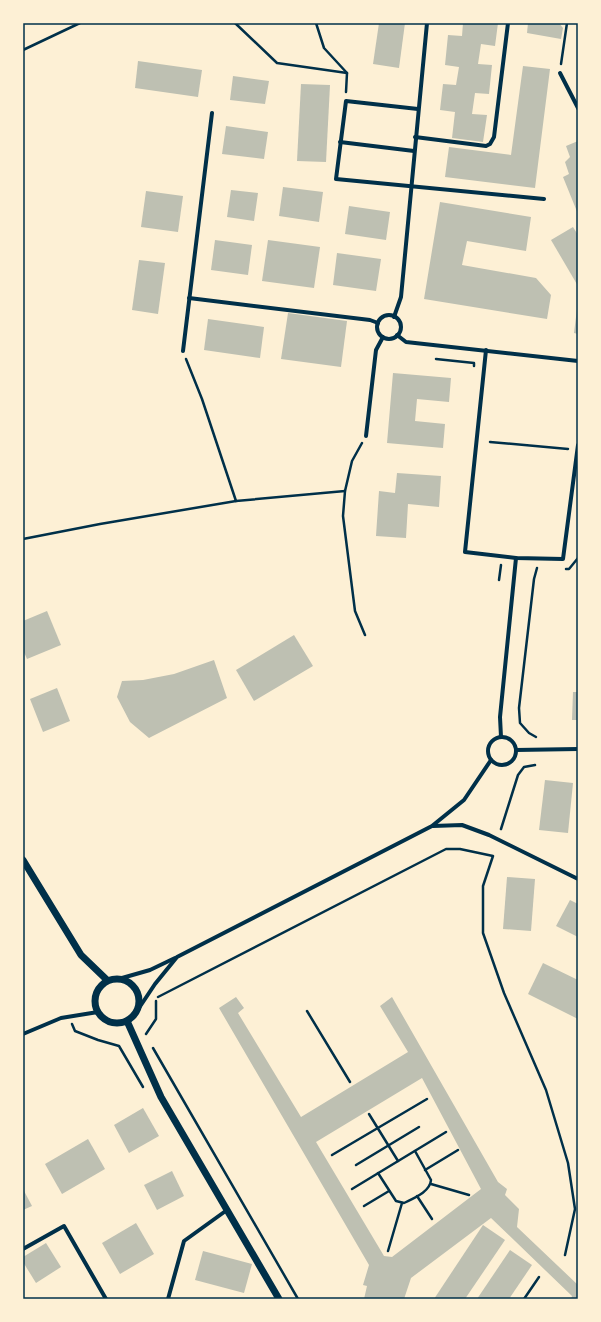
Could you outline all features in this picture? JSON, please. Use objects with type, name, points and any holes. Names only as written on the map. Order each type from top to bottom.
[{"type":"street","points":[[394,317],[401,297],[427,23]]},
{"type":"street","points":[[415,137],[486,146],[490,144],[494,138],[508,23]]},
{"type":"street","points":[[560,73],[578,108]]},
{"type":"street","points":[[418,109],[346,101],[336,179],[411,185],[544,199]]},
{"type":"street","points":[[183,351],[212,113]]},
{"type":"street","points":[[340,142],[414,151]]},
{"type":"street","points":[[189,298],[370,320],[378,323]]},
{"type":"street","points":[[384,316],[394,317],[398,320],[400,329],[397,335],[390,339],[383,337],[378,331],[378,323],[384,316]]},
{"type":"street","points":[[397,335],[406,342],[578,361]]},
{"type":"street","points":[[366,436],[376,350],[383,337]]},
{"type":"street","points":[[486,350],[465,552],[516,558],[563,559],[578,445]]},
{"type":"street","points":[[501,737],[500,717],[516,558]]},
{"type":"street","points":[[501,737],[506,737],[513,742],[516,750],[514,759],[507,765],[498,765],[488,756],[488,747],[493,740],[501,737]]},
{"type":"street","points":[[516,750],[578,749]]},
{"type":"street","points":[[177,957],[155,984],[136,1013],[127,1021],[114,1023],[107,1021],[98,1012],[95,1005],[95,997],[101,985],[107,980],[122,978],[150,970],[432,826],[464,800],[491,760]]},
{"type":"street","points":[[432,826],[462,825],[489,835],[578,879]]},
{"type":"street","points":[[23,860],[81,955],[107,980]]},
{"type":"street","points":[[122,978],[135,986],[140,1001],[139,1008]]},
{"type":"street","points":[[23,1034],[61,1018],[98,1012]]},
{"type":"street","points":[[127,1021],[162,1097],[279,1299]]},
{"type":"street","points":[[168,1299],[184,1241],[227,1210]]},
{"type":"street","points":[[23,1248],[64,1226],[106,1299]]},
{"type":"path","points":[[23,50],[80,23]]},
{"type":"path","points":[[235,23],[277,63],[347,73]]},
{"type":"path","points":[[316,23],[324,48],[347,73],[346,101]]},
{"type":"path","points":[[560,73],[567,23]]},
{"type":"path","points":[[183,351],[202,399],[236,501]]},
{"type":"path","points":[[365,635],[355,611],[343,516],[345,491],[352,461],[366,436]]},
{"type":"path","points":[[490,442],[568,449]]},
{"type":"path","points":[[23,539],[100,524],[236,501],[345,491]]},
{"type":"path","points":[[563,569],[569,569],[578,558]]},
{"type":"path","points":[[536,737],[529,733],[520,722],[520,708],[534,579],[537,568],[544,568]]},
{"type":"path","points":[[501,829],[518,775],[524,767],[535,765]]},
{"type":"path","points":[[149,1040],[146,1034],[156,1019],[156,998],[446,849],[460,848],[493,856],[483,886],[483,933],[504,993],[546,1090],[568,1163],[575,1209],[565,1255]]},
{"type":"path","points":[[307,1011],[350,1082]]},
{"type":"path","points":[[75,1031],[119,1046],[127,1060]]},
{"type":"path","points":[[152,1047],[298,1299]]},
{"type":"path","points":[[332,1155],[427,1099]]},
{"type":"path","points":[[369,1114],[398,1162]]},
{"type":"path","points":[[356,1165],[419,1127]]},
{"type":"path","points":[[352,1189],[446,1132]]},
{"type":"path","points":[[426,1170],[458,1150]]},
{"type":"path","points":[[378,1173],[396,1202],[404,1203],[418,1196],[428,1189],[431,1184],[431,1180],[415,1151]]},
{"type":"path","points":[[431,1184],[469,1195]]},
{"type":"path","points":[[364,1206],[389,1191]]},
{"type":"path","points":[[418,1196],[432,1219]]},
{"type":"path","points":[[388,1251],[402,1203]]},
{"type":"path","points":[[524,1299],[538,1277]]},
{"type":"building","points":[[379,23],[405,23],[399,68],[373,64]]},
{"type":"building","points":[[463,23],[498,23],[495,46],[481,44],[478,64],[492,65],[489,94],[475,93],[472,114],[487,115],[483,142],[452,138],[455,112],[440,110],[443,84],[456,85],[459,67],[445,65],[448,35],[462,36]]},
{"type":"building","points":[[528,23],[559,23],[563,28],[561,39],[527,33]]},
{"type":"building","points":[[138,61],[202,70],[198,97],[135,88]]},
{"type":"building","points":[[523,66],[550,69],[535,188],[445,177],[449,147],[511,155]]},
{"type":"building","points":[[233,76],[269,81],[265,104],[230,100]]},
{"type":"building","points":[[301,84],[330,85],[326,162],[297,161]]},
{"type":"building","points":[[226,126],[268,132],[264,159],[222,154]]},
{"type":"building","points":[[578,141],[578,214],[563,177],[569,174],[565,162],[570,157],[566,146]]},
{"type":"building","points":[[283,187],[323,192],[319,222],[279,216]]},
{"type":"building","points":[[231,190],[258,193],[254,221],[227,217]]},
{"type":"building","points":[[146,191],[183,196],[178,232],[141,227]]},
{"type":"building","points":[[440,202],[531,217],[526,251],[467,241],[462,265],[536,278],[551,295],[547,319],[424,299]]},
{"type":"building","points":[[349,206],[390,212],[386,240],[345,234]]},
{"type":"building","points":[[573,227],[578,235],[578,286],[551,240]]},
{"type":"building","points":[[215,240],[252,245],[248,275],[211,270]]},
{"type":"building","points":[[268,240],[320,247],[314,288],[262,281]]},
{"type":"building","points":[[337,253],[381,259],[376,291],[333,285]]},
{"type":"building","points":[[139,260],[165,263],[158,314],[132,310]]},
{"type":"building","points":[[578,309],[578,334],[574,333]]},
{"type":"building","points":[[288,313],[347,321],[341,367],[281,359]]},
{"type":"building","points":[[208,319],[264,327],[260,358],[204,350]]},
{"type":"building","points":[[393,373],[451,378],[449,402],[417,399],[415,421],[445,424],[443,448],[387,443]]},
{"type":"building","points":[[397,473],[441,476],[439,507],[408,504],[406,538],[376,536],[379,491],[395,493]]},
{"type":"building","points":[[47,611],[61,645],[27,659],[23,650],[23,621]]},
{"type":"building","points":[[294,635],[313,666],[254,701],[236,670]]},
{"type":"building","points":[[214,660],[227,698],[149,738],[130,722],[117,697],[122,681],[143,680],[174,674]]},
{"type":"building","points":[[57,688],[70,721],[43,732],[30,699]]},
{"type":"building","points":[[573,692],[578,692],[578,720],[572,720]]},
{"type":"building","points":[[545,780],[573,783],[568,833],[539,830]]},
{"type":"building","points":[[507,877],[535,879],[531,931],[503,929]]},
{"type":"building","points":[[570,900],[578,904],[578,937],[556,926]]},
{"type":"building","points":[[543,963],[578,980],[578,1019],[528,994]]},
{"type":"building","points":[[236,997],[244,1008],[238,1013],[301,1117],[408,1052],[380,1006],[392,997],[498,1182],[507,1189],[505,1195],[519,1209],[517,1227],[578,1285],[578,1299],[571,1299],[572,1296],[491,1218],[411,1278],[404,1299],[364,1299],[367,1286],[363,1285],[369,1265],[219,1008]],"holes":[[[422,1078],[481,1189],[392,1257],[384,1256],[316,1142]]]},
{"type":"building","points":[[143,1108],[159,1136],[129,1153],[114,1125]]},
{"type":"building","points":[[88,1139],[105,1169],[62,1194],[45,1164]]},
{"type":"building","points":[[172,1171],[184,1196],[157,1210],[144,1185]]},
{"type":"building","points":[[23,1189],[32,1206],[23,1210]]},
{"type":"building","points":[[136,1223],[154,1254],[120,1274],[102,1243]]},
{"type":"building","points":[[483,1225],[505,1240],[465,1299],[434,1299]]},
{"type":"building","points":[[46,1243],[61,1267],[36,1283],[23,1262],[23,1257]]},
{"type":"building","points":[[510,1250],[532,1265],[509,1299],[477,1299]]},
{"type":"building","points":[[203,1251],[252,1264],[244,1293],[195,1280]]}]
